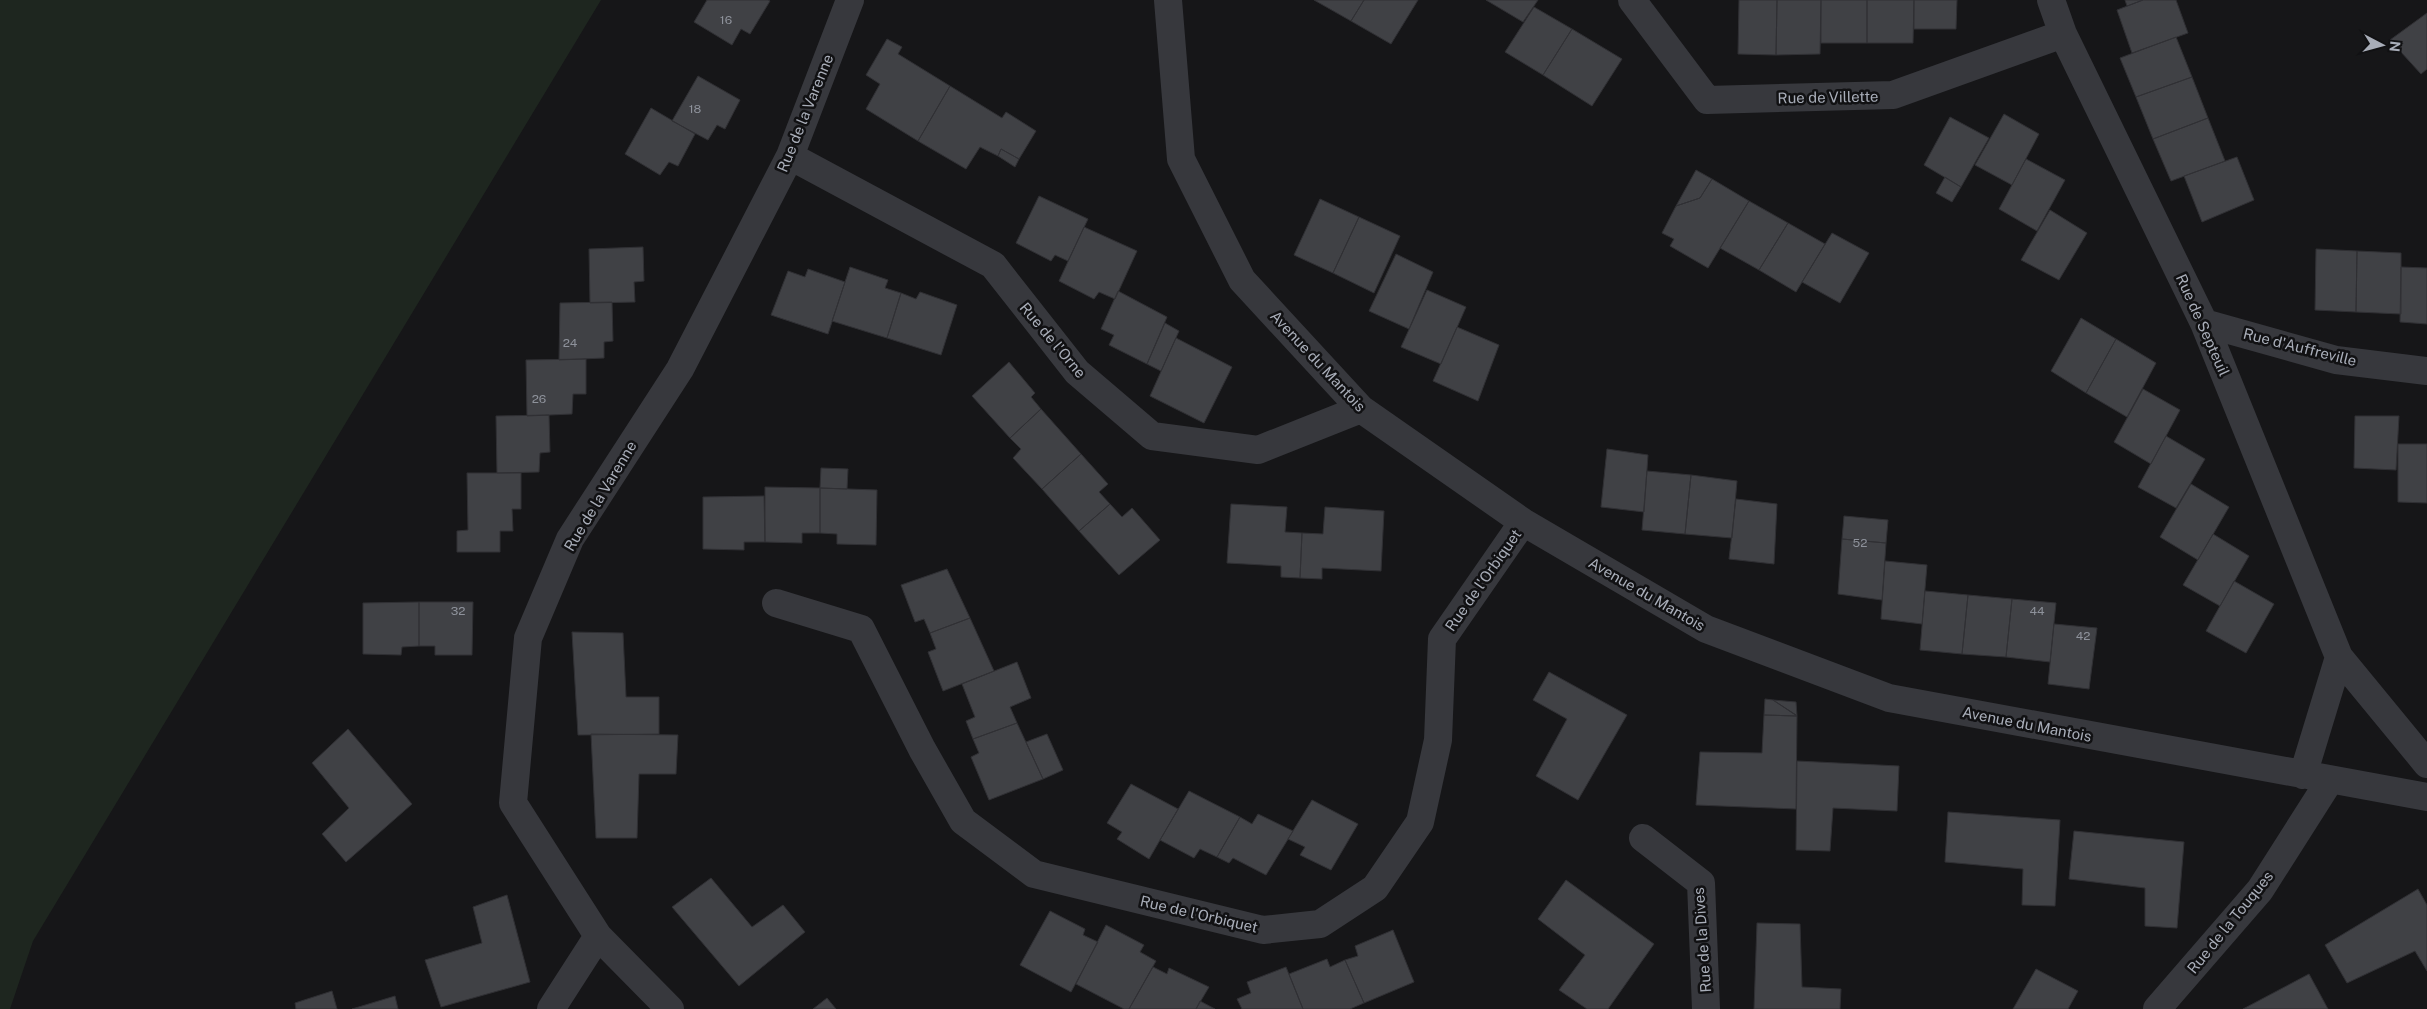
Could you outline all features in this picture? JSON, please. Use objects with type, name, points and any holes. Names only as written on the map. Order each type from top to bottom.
[{"type":"street","name":"Rue de la Varenne","points":[[670,1009],[598,936],[513,803],[528,638],[570,539],[680,369],[790,156],[850,0]]},
{"type":"street","name":"Avenue du Mantois","points":[[1168,0],[1181,159],[1242,280],[1361,409],[1523,522],[1706,630],[1889,698],[2427,797]]},
{"type":"street","name":"Rue de Villette","points":[[1632,0],[1707,100],[1893,95],[2063,34]]},
{"type":"street","name":"Rue de Septeuil","points":[[2051,0],[2063,34],[2204,323],[2339,657],[2427,764]]},
{"type":"street","name":"Rue de l'Orne","points":[[790,156],[993,265],[1077,372],[1152,436],[1258,450],[1361,409]]},
{"type":"street","name":"Rue d'Auffreville","points":[[2204,323],[2336,360],[2427,371]]},
{"type":"street","name":"Rue de l'Orbiquet","points":[[776,603],[861,629],[922,750],[962,821],[1034,874],[1262,930],[1320,924],[1375,888],[1420,822],[1438,740],[1442,639],[1523,522]]},
{"type":"street","points":[[2303,775],[2339,657]]},
{"type":"street","name":"Rue de la Touques","points":[[2157,1009],[2260,890],[2330,780]]},
{"type":"street","name":"Rue de la Dives","points":[[1643,838],[1701,882],[1706,1009]]},
{"type":"street","points":[[552,1009],[598,936]]},
{"type":"shaded area","points":[[0,0],[601,0],[33,941],[10,1009],[0,1009]]},
{"type":"building","points":[[707,0],[770,1],[750,34],[741,29],[732,45],[694,22]]},
{"type":"building","points":[[1314,0],[1364,0],[1351,21]]},
{"type":"building","points":[[1364,0],[1418,0],[1391,44],[1351,21]]},
{"type":"building","points":[[1486,0],[1538,0],[1523,22]]},
{"type":"building","points":[[1739,0],[1777,0],[1776,55],[1738,54]]},
{"type":"building","points":[[1777,0],[1821,0],[1820,54],[1776,55]]},
{"type":"building","points":[[1821,0],[1867,0],[1867,43],[1821,43]]},
{"type":"building","points":[[1867,0],[1914,0],[1913,43],[1867,43]]},
{"type":"building","points":[[1914,0],[1957,0],[1956,29],[1914,29]]},
{"type":"building","points":[[2125,0],[2143,0],[2127,6]]},
{"type":"building","points":[[2143,0],[2176,0],[2188,33],[2132,53],[2117,10]]},
{"type":"building","points":[[1534,7],[1572,29],[1543,75],[1505,52]]},
{"type":"building","points":[[2427,13],[2427,69],[2421,74],[2390,40]]},
{"type":"building","points":[[1572,29],[1622,59],[1592,106],[1543,75]]},
{"type":"building","points":[[2176,37],[2192,77],[2136,97],[2120,58]]},
{"type":"building","points":[[887,39],[902,47],[898,54],[950,86],[918,141],[866,109],[880,84],[866,75]]},
{"type":"building","points":[[698,76],[740,100],[725,129],[717,125],[708,140],[672,121]]},
{"type":"building","points":[[2192,77],[2208,118],[2153,139],[2136,97]]},
{"type":"building","points":[[950,86],[1002,118],[1006,112],[1036,131],[1019,159],[1001,149],[998,156],[980,147],[966,169],[918,141]]},
{"type":"building","points":[[651,108],[695,134],[678,166],[669,162],[660,175],[625,154]]},
{"type":"building","points":[[2004,114],[2039,134],[2012,185],[1975,165]]},
{"type":"building","points":[[1950,117],[1989,138],[1961,187],[1924,165]]},
{"type":"building","points":[[2208,118],[2225,161],[2171,181],[2153,139]]},
{"type":"building","points":[[1001,149],[1019,159],[1015,167],[998,156]]},
{"type":"building","points":[[2237,157],[2254,200],[2202,222],[2184,176]]},
{"type":"building","points":[[2026,159],[2065,180],[2037,231],[1999,209]]},
{"type":"building","points":[[1696,170],[1712,179],[1700,198],[1676,206]]},
{"type":"building","points":[[1945,177],[1961,187],[1952,202],[1936,193]]},
{"type":"building","points":[[1712,179],[1749,201],[1708,268],[1670,246],[1674,239],[1662,233],[1676,206],[1700,198]]},
{"type":"building","points":[[1039,196],[1088,219],[1068,261],[1055,255],[1051,261],[1016,243]]},
{"type":"building","points":[[1320,199],[1359,217],[1333,273],[1294,255]]},
{"type":"building","points":[[1749,201],[1788,223],[1759,270],[1720,248]]},
{"type":"building","points":[[2050,210],[2087,233],[2059,280],[2021,260]]},
{"type":"building","points":[[1359,217],[1400,236],[1374,293],[1333,273]]},
{"type":"building","points":[[1788,223],[1825,244],[1796,292],[1759,270]]},
{"type":"building","points":[[1084,227],[1137,251],[1115,299],[1099,292],[1094,299],[1059,281]]},
{"type":"building","points":[[1832,233],[1869,253],[1840,303],[1802,282]]},
{"type":"building","points":[[643,247],[644,281],[634,282],[635,302],[590,303],[589,249]]},
{"type":"building","points":[[2316,249],[2357,251],[2356,312],[2315,310]]},
{"type":"building","points":[[2357,251],[2401,253],[2401,314],[2356,312]]},
{"type":"building","points":[[1396,254],[1433,272],[1409,329],[1369,311]]},
{"type":"building","points":[[850,267],[888,280],[885,288],[901,293],[887,338],[832,321]]},
{"type":"building","points":[[2401,267],[2427,268],[2427,324],[2400,322]]},
{"type":"building","points":[[808,269],[845,282],[828,334],[771,315],[788,271],[805,277]]},
{"type":"building","points":[[1427,290],[1466,307],[1441,364],[1401,347]]},
{"type":"building","points":[[1118,291],[1167,317],[1147,364],[1109,345],[1114,335],[1101,329]]},
{"type":"building","points":[[920,292],[957,305],[941,355],[887,338],[901,293],[916,299]]},
{"type":"building","points":[[612,302],[613,341],[604,342],[604,358],[559,360],[560,303]]},
{"type":"building","points":[[2081,318],[2116,339],[2086,393],[2051,371]]},
{"type":"building","points":[[1165,323],[1179,331],[1161,371],[1147,364]]},
{"type":"building","points":[[1457,327],[1499,345],[1478,401],[1433,381]]},
{"type":"building","points":[[1176,338],[1232,367],[1204,423],[1150,396]]},
{"type":"building","points":[[2116,339],[2156,363],[2127,417],[2086,393]]},
{"type":"building","points":[[586,359],[586,394],[573,394],[572,414],[527,416],[526,360]]},
{"type":"building","points":[[1009,362],[1035,393],[1031,397],[1041,409],[1010,438],[972,396]]},
{"type":"building","points":[[2143,389],[2180,410],[2151,464],[2114,442]]},
{"type":"building","points":[[1041,409],[1081,454],[1042,489],[1013,458],[1021,449],[1010,438]]},
{"type":"building","points":[[549,415],[550,452],[540,453],[539,472],[497,473],[496,416]]},
{"type":"building","points":[[2355,416],[2399,416],[2396,470],[2354,468]]},
{"type":"building","points":[[2166,436],[2205,459],[2176,508],[2138,487]]},
{"type":"building","points":[[2398,444],[2427,444],[2427,503],[2398,502]]},
{"type":"building","points":[[1607,449],[1648,455],[1644,512],[1601,507]]},
{"type":"building","points":[[1081,454],[1108,484],[1099,492],[1110,504],[1079,531],[1042,489]]},
{"type":"building","points":[[821,468],[848,469],[847,489],[820,488]]},
{"type":"building","points":[[1647,471],[1691,475],[1685,534],[1642,530]]},
{"type":"building","points":[[467,473],[521,473],[521,509],[512,509],[513,531],[500,531],[500,552],[457,552],[457,531],[468,530]]},
{"type":"building","points":[[1691,475],[1737,481],[1732,538],[1685,534]]},
{"type":"building","points":[[2191,484],[2229,507],[2198,560],[2160,537]]},
{"type":"building","points":[[765,487],[820,488],[820,533],[802,533],[802,543],[765,542]]},
{"type":"building","points":[[820,488],[877,490],[876,545],[837,544],[837,534],[820,533]]},
{"type":"building","points":[[764,496],[765,542],[744,542],[744,550],[703,549],[703,497]]},
{"type":"building","points":[[1736,499],[1777,504],[1774,564],[1729,559]]},
{"type":"building","points":[[1110,504],[1122,517],[1132,508],[1160,540],[1119,575],[1079,531]]},
{"type":"building","points":[[1231,504],[1287,507],[1285,532],[1302,533],[1300,578],[1281,577],[1281,566],[1227,563]]},
{"type":"building","points":[[1325,507],[1384,511],[1381,571],[1322,568],[1322,579],[1300,578],[1302,533],[1323,534]]},
{"type":"building","points":[[1844,516],[1888,520],[1886,543],[1842,539]]},
{"type":"building","points":[[2213,534],[2249,556],[2220,606],[2183,585]]},
{"type":"building","points":[[1842,539],[1886,543],[1882,600],[1838,594]]},
{"type":"building","points":[[1885,561],[1927,565],[1922,624],[1881,619]]},
{"type":"building","points":[[947,569],[970,618],[930,633],[924,619],[915,622],[901,585]]},
{"type":"building","points":[[2234,581],[2274,604],[2246,653],[2206,631]]},
{"type":"building","points":[[1925,591],[1968,595],[1962,654],[1920,650]]},
{"type":"building","points":[[1968,595],[2012,599],[2006,657],[1962,654]]},
{"type":"building","points":[[2012,599],[2056,603],[2050,662],[2006,657]]},
{"type":"building","points":[[419,602],[473,602],[472,655],[435,655],[435,646],[419,646]]},
{"type":"building","points":[[419,602],[419,646],[402,647],[401,655],[363,654],[363,603]]},
{"type":"building","points":[[970,618],[994,671],[943,691],[928,652],[936,649],[930,633]]},
{"type":"building","points":[[2054,624],[2097,628],[2089,689],[2048,684]]},
{"type":"building","points":[[572,632],[623,633],[626,697],[659,697],[659,734],[578,735]]},
{"type":"building","points":[[1017,662],[1031,698],[1010,707],[1017,723],[973,739],[966,721],[975,717],[962,684]]},
{"type":"building","points":[[1549,672],[1627,715],[1578,800],[1536,776],[1567,719],[1533,700]]},
{"type":"building","points":[[1765,699],[1773,700],[1797,716],[1764,715]]},
{"type":"building","points":[[1773,700],[1796,702],[1797,716],[1796,715]]},
{"type":"building","points":[[1764,715],[1797,716],[1796,809],[1696,805],[1700,752],[1762,753]]},
{"type":"building","points":[[1017,723],[1043,779],[989,800],[971,757],[979,753],[973,739]]},
{"type":"building","points":[[348,729],[412,804],[346,862],[322,834],[349,808],[312,763]]},
{"type":"building","points":[[591,734],[678,735],[676,774],[639,774],[637,838],[596,838]]},
{"type":"building","points":[[1047,734],[1063,770],[1043,779],[1026,742]]},
{"type":"building","points":[[1797,761],[1899,766],[1897,811],[1833,808],[1830,851],[1796,850]]},
{"type":"building","points":[[1131,784],[1178,809],[1149,859],[1117,839],[1122,832],[1107,823]]},
{"type":"building","points":[[1189,791],[1240,817],[1217,857],[1200,849],[1194,858],[1160,840]]},
{"type":"building","points":[[1312,800],[1358,824],[1331,870],[1300,855],[1305,847],[1288,839]]},
{"type":"building","points":[[1948,812],[2060,820],[2055,906],[2022,905],[2023,869],[1945,862]]},
{"type":"building","points":[[1258,814],[1293,831],[1266,875],[1233,858],[1229,863],[1217,857],[1240,817],[1252,824]]},
{"type":"building","points":[[2074,831],[2184,842],[2177,928],[2145,926],[2145,888],[2069,879]]},
{"type":"building","points":[[711,878],[752,927],[783,905],[805,932],[739,986],[672,907]]},
{"type":"building","points":[[1566,880],[1654,944],[1608,1009],[1587,1009],[1559,990],[1585,955],[1538,919]]},
{"type":"building","points":[[2418,889],[2427,905],[2427,971],[2415,951],[2347,983],[2325,945]]},
{"type":"building","points":[[507,895],[530,982],[441,1007],[425,960],[482,943],[473,907]]},
{"type":"building","points":[[1050,911],[1085,929],[1083,935],[1098,942],[1071,992],[1020,965]]},
{"type":"building","points":[[1757,923],[1800,924],[1802,987],[1841,989],[1840,1009],[1754,1009]]},
{"type":"building","points":[[1106,925],[1144,945],[1140,952],[1156,961],[1129,1009],[1124,1009],[1076,984]]},
{"type":"building","points":[[1393,930],[1414,982],[1364,1003],[1345,960],[1358,956],[1355,946]]},
{"type":"building","points":[[1327,959],[1330,967],[1345,960],[1364,1003],[1350,1009],[1303,1009],[1289,974]]},
{"type":"building","points":[[1153,967],[1167,974],[1169,968],[1209,987],[1196,1009],[1129,1009]]},
{"type":"building","points":[[1286,967],[1303,1009],[1242,1009],[1237,999],[1251,993],[1247,982]]},
{"type":"building","points":[[2036,969],[2078,991],[2068,1009],[2013,1009]]},
{"type":"building","points":[[2309,974],[2328,1009],[2243,1009]]},
{"type":"building","points":[[332,991],[337,1009],[296,1009],[295,1003]]},
{"type":"building","points":[[395,996],[398,1009],[352,1009]]},
{"type":"building","points":[[827,998],[836,1009],[813,1009]]},
{"type":"building","points":[[1200,1001],[1215,1009],[1196,1009]]}]
